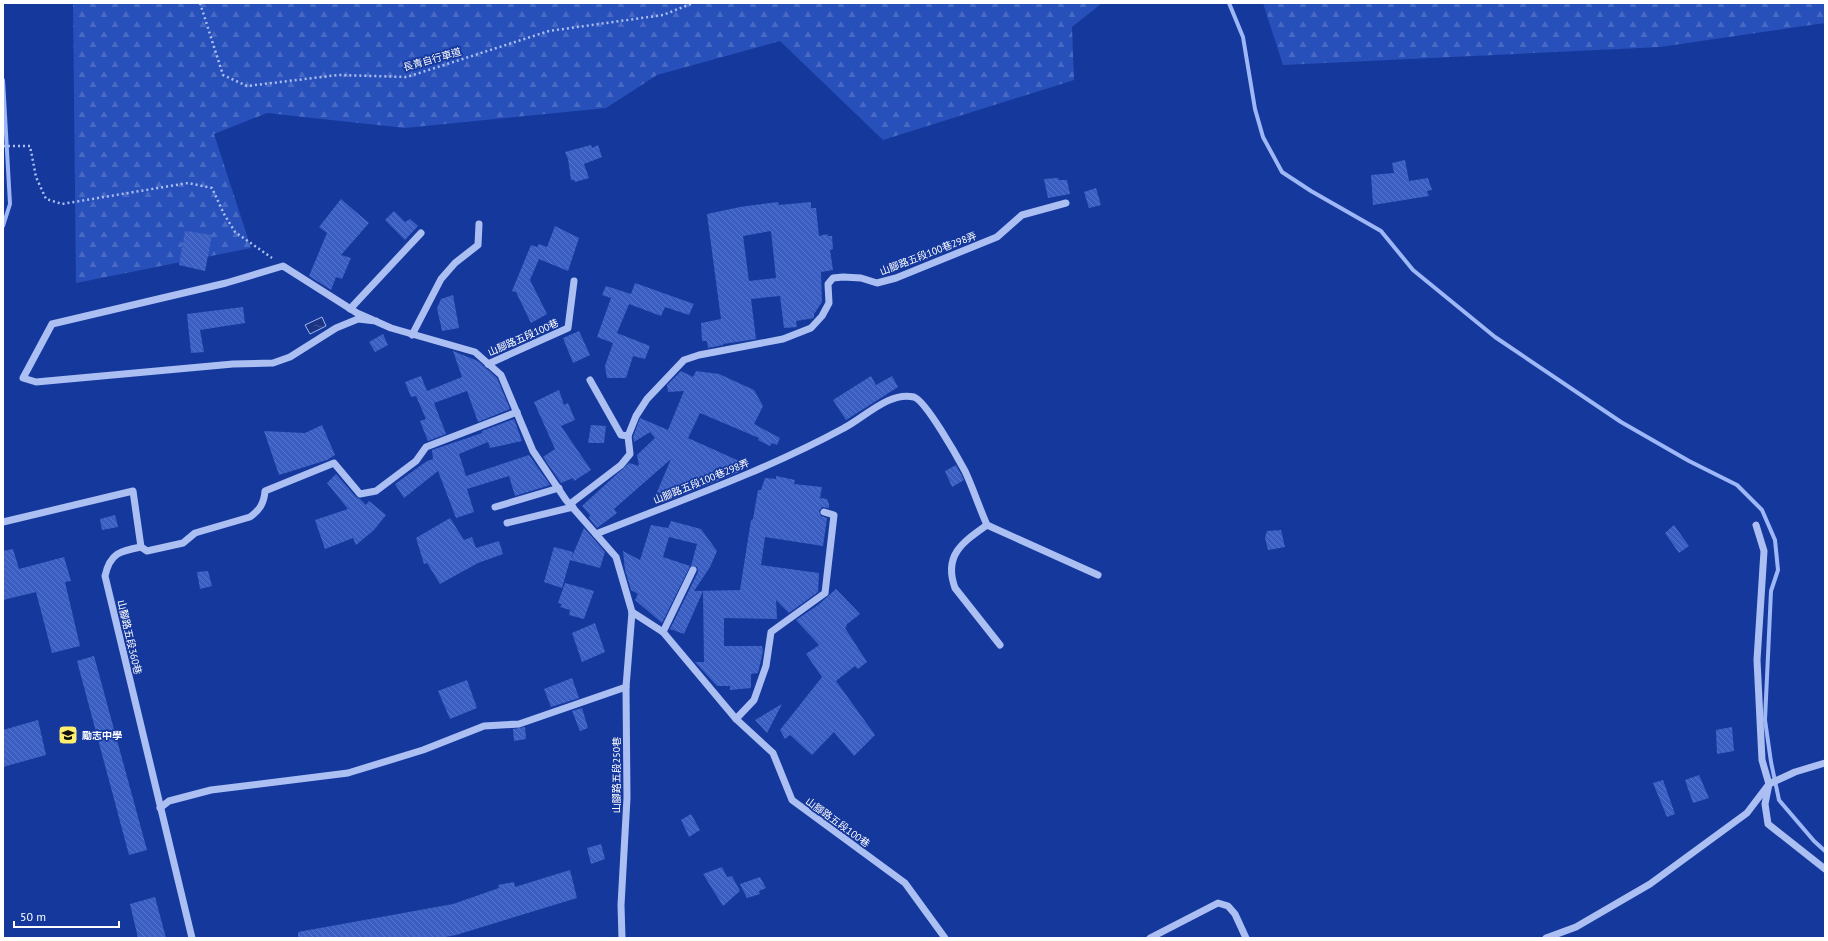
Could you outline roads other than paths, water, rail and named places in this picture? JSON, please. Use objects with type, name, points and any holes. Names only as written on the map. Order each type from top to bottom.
[{"type":"lane","name":"山腳路五段100巷298弄","points":[[571,506],[621,465],[630,454],[628,436],[647,399],[684,360],[699,355],[783,339],[811,328],[822,316],[829,303],[828,284],[833,278],[861,278],[877,283],[896,278],[997,237],[1022,215],[1066,202]]},
{"type":"lane","points":[[412,335],[441,279],[455,263],[478,244],[479,224]]},
{"type":"lane","points":[[350,309],[421,233]]},
{"type":"lane","points":[[376,322],[358,319],[336,328],[290,357],[273,363],[233,364],[36,382],[23,378],[52,324],[226,283],[283,266],[350,309],[376,322],[412,335],[475,352],[501,376],[533,451],[571,506],[616,557],[632,612]]},
{"type":"lane","name":"山腳路五段100巷","points":[[488,364],[568,328],[574,281]]},
{"type":"lane","points":[[590,380],[621,435],[628,436]]},
{"type":"lane","name":"山腳路五段100巷298弄","points":[[596,534],[741,477],[832,434],[881,404],[904,396],[915,398],[925,406],[965,472],[987,525]]},
{"type":"lane","name":"山腳路五段360巷","points":[[192,938],[105,576],[108,563],[122,550],[141,547],[147,551],[183,543],[195,533],[250,516],[257,512],[264,501],[265,491],[334,463],[360,494],[376,491],[416,461],[426,447],[516,412]]},
{"type":"lane","points":[[495,507],[558,488]]},
{"type":"lane","points":[[3,522],[133,490],[141,547]]},
{"type":"lane","points":[[507,523],[571,506]]},
{"type":"lane","points":[[736,719],[754,700],[766,666],[772,632],[825,593],[834,515],[824,512]]},
{"type":"lane","points":[[1000,645],[955,588],[951,577],[950,566],[961,543],[987,525],[1098,575]]},
{"type":"lane","points":[[1756,525],[1764,551],[1757,660],[1762,760],[1769,784],[1765,804],[1768,824],[1825,869]]},
{"type":"lane","points":[[663,632],[693,570]]},
{"type":"lane","name":"山腳路五段100巷","points":[[632,612],[663,632],[736,719],[774,753],[792,800],[906,883],[945,938]]},
{"type":"lane","name":"山腳路五段250巷","points":[[622,938],[621,905],[627,798],[626,687],[632,612]]},
{"type":"lane","points":[[160,808],[168,801],[211,790],[348,772],[423,750],[484,726],[519,724],[626,687]]},
{"type":"lane","points":[[1546,938],[1576,927],[1650,884],[1747,813],[1769,784],[1795,772],[1825,763]]},
{"type":"lane","points":[[1150,938],[1218,903],[1228,906],[1235,914],[1246,938]]},
{"type":"water","points":[[322,317],[326,326],[310,334],[305,325]]},
{"type":"waterway","points":[[1229,3],[1243,37],[1255,109],[1263,137],[1282,172],[1311,191],[1381,231],[1413,270],[1495,337],[1621,422],[1689,461],[1737,485],[1762,510],[1775,540],[1778,570],[1771,591],[1765,720],[1771,762],[1779,800],[1814,841],[1825,851]]},
{"type":"waterway","points":[[3,80],[10,204],[3,226]]},
{"type":"place","name":"勵志中學","points":[[68,735]]}]
